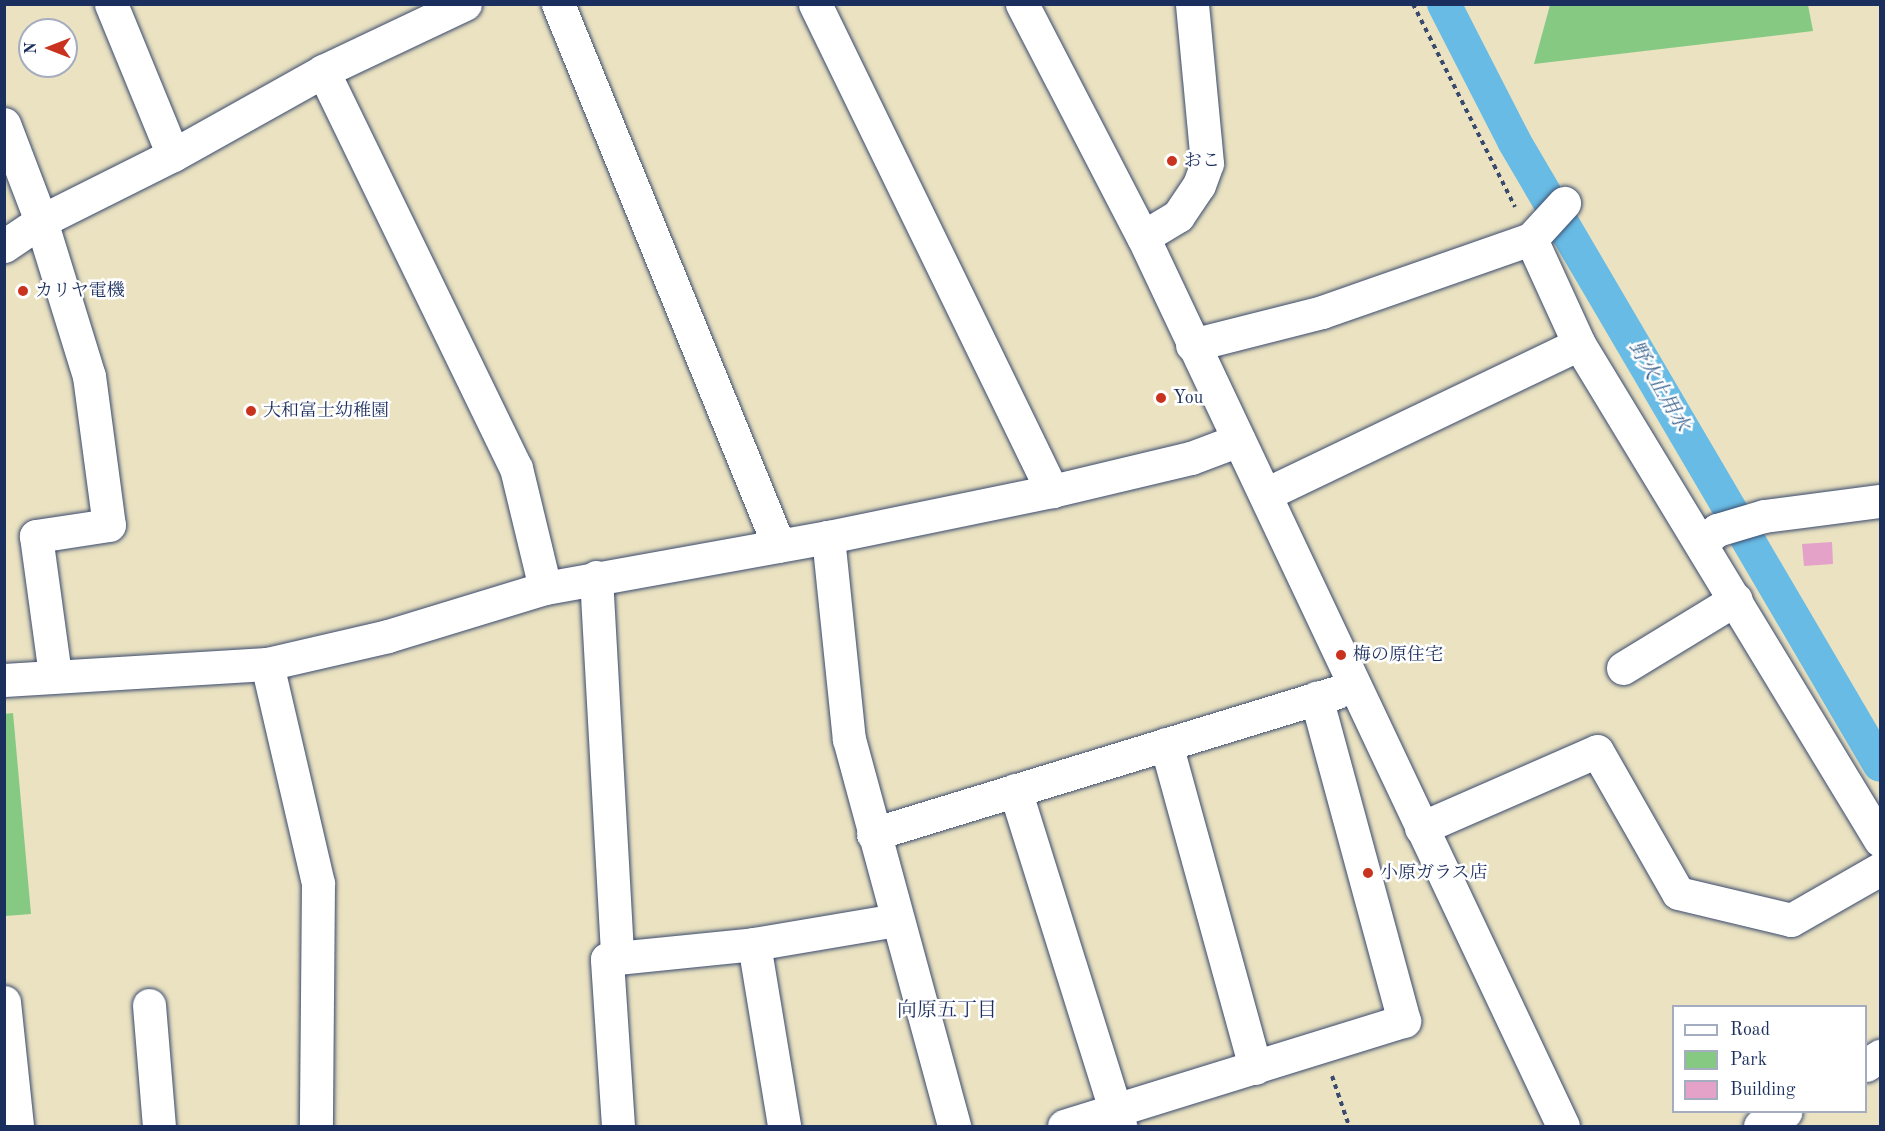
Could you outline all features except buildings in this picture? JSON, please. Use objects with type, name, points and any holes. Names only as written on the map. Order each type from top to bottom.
[{"type":"street","points":[[111,4],[173,155]]},
{"type":"street","points":[[4,246],[41,221],[173,155],[323,71],[465,4]]},
{"type":"street","points":[[558,4],[779,546]]},
{"type":"street","points":[[815,4],[1052,491]]},
{"type":"street","points":[[1022,4],[1143,237],[1192,345],[1266,494],[1563,1126]]},
{"type":"street","points":[[1143,237],[1178,216],[1199,185],[1207,163],[1192,4]]},
{"type":"street","points":[[323,71],[516,468],[545,588]]},
{"type":"street","points":[[4,124],[41,221],[89,376],[109,525],[36,536],[56,674]]},
{"type":"street","points":[[1192,345],[1322,312],[1536,233],[1564,203]]},
{"type":"street","points":[[1536,233],[1579,344],[1709,537],[1736,599],[1881,840]]},
{"type":"street","points":[[1266,494],[1579,344]]},
{"type":"street","points":[[4,680],[56,674],[253,666],[388,636],[545,588],[828,537],[1052,491],[1191,458],[1239,440]]},
{"type":"street","points":[[1709,537],[1764,516],[1881,501]]},
{"type":"street","points":[[828,537],[849,739],[896,920],[954,1126]]},
{"type":"street","points":[[596,577],[618,1126]]},
{"type":"street","points":[[1623,668],[1736,599]]},
{"type":"street","points":[[253,666],[318,883],[316,1126]]},
{"type":"street","points":[[873,834],[1356,686]]},
{"type":"street","points":[[1064,1126],[1117,1119],[1255,1068],[1404,1021],[1316,699]]},
{"type":"street","points":[[1166,744],[1255,1068]]},
{"type":"street","points":[[1421,828],[1598,751],[1678,893],[1791,920],[1881,868]]},
{"type":"street","points":[[1015,790],[1117,1119]]},
{"type":"street","points":[[612,958],[754,944],[896,920]]},
{"type":"street","points":[[754,944],[784,1126]]},
{"type":"street","points":[[4,1002],[17,1126]]},
{"type":"street","points":[[149,1005],[159,1126]]},
{"type":"street","points":[[1867,1064],[1881,1056]]},
{"type":"street","points":[[1760,1126],[1783,1113]]},
{"type":"street","points":[[1798,1113],[1806,1126]]},
{"type":"path","points":[[1413,4],[1536,233]]},
{"type":"path","points":[[1322,1047],[1349,1126]]},
{"type":"green space","points":[[1550,5],[1808,5],[1813,31],[1534,64]]},
{"type":"green space","points":[[13,713],[31,914],[5,916],[4,714]]},
{"type":"waterway","name":"野火止用水","points":[[1444,4],[1514,141],[1880,765]]},
{"type":"place","name":"おこ","points":[[1172,161]]},
{"type":"place","name":"カリヤ電機","points":[[23,291]]},
{"type":"place","name":"You","points":[[1161,398]]},
{"type":"place","name":"大和富士幼稚園","points":[[251,411]]},
{"type":"place","name":"梅の原住宅","points":[[1341,655]]},
{"type":"place","name":"小原ガラス店","points":[[1368,873]]},
{"type":"district","name":"向原五丁目","points":[[947,1011]]}]
